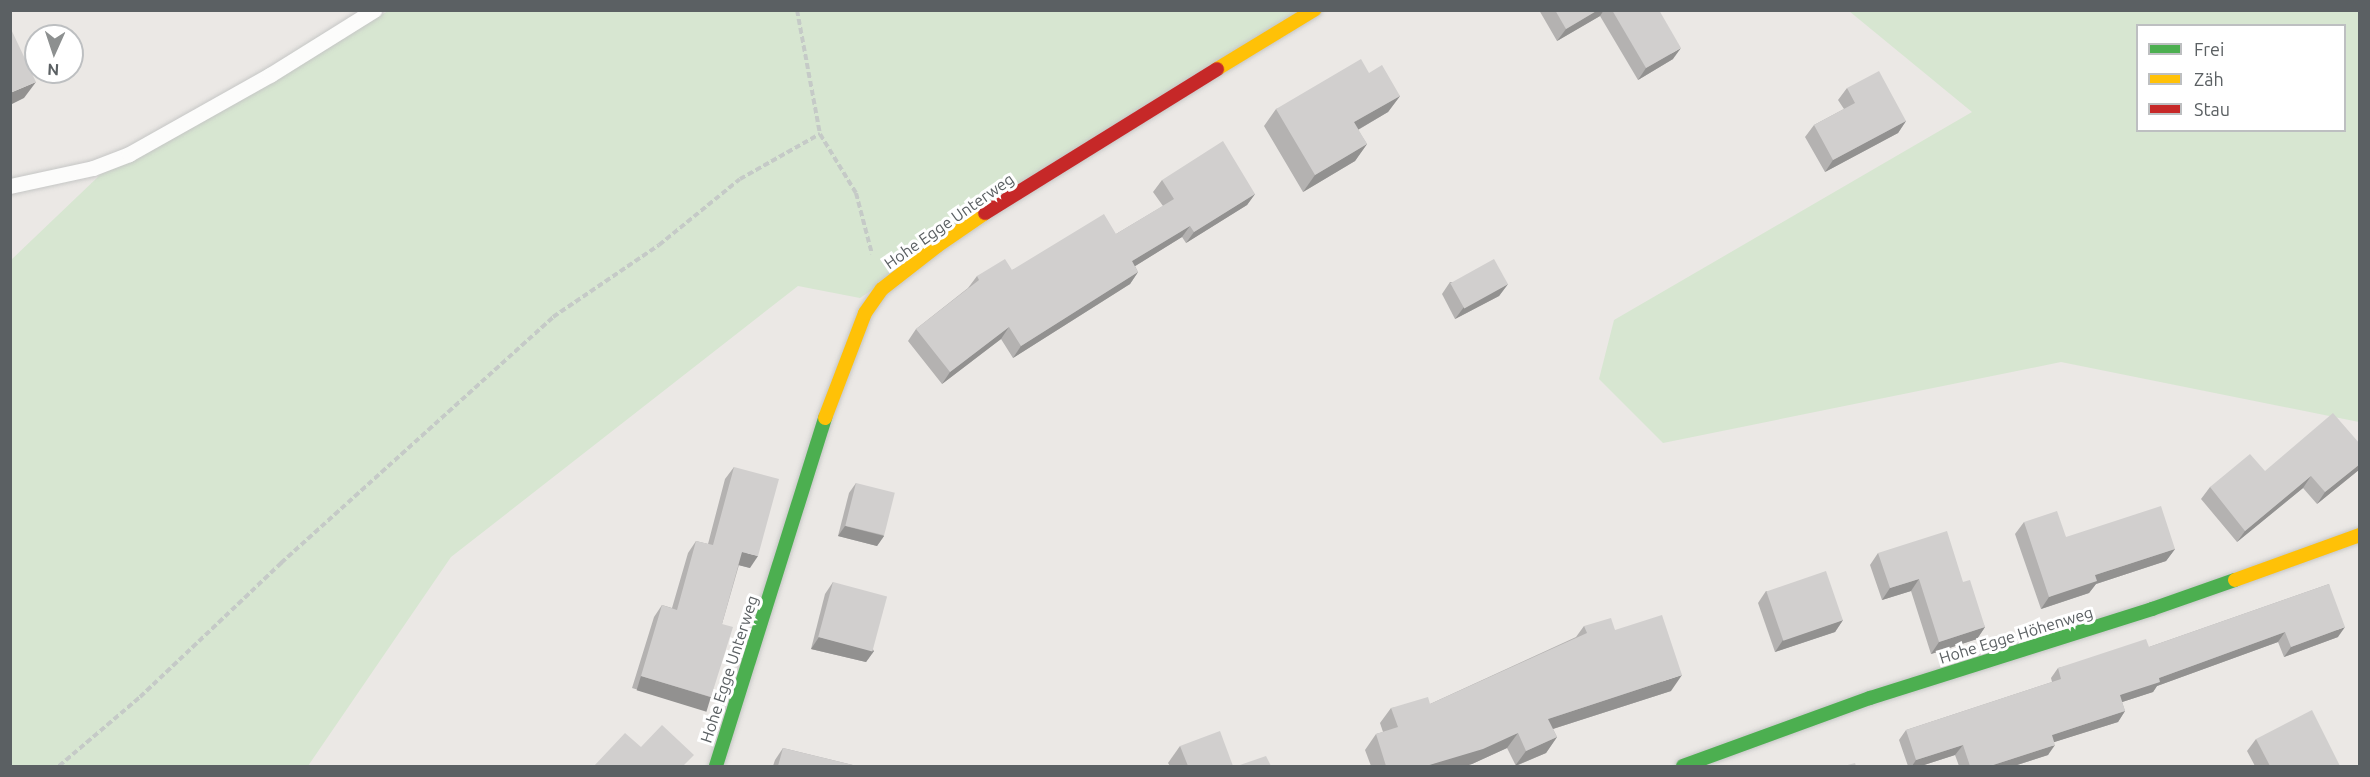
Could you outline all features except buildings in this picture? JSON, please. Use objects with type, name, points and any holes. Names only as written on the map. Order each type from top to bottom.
[{"type":"street","name":"Hohe Egge Unterweg","points":[[716,766],[833,391],[865,313],[882,289],[937,246],[1010,197],[1314,10]]},
{"type":"street","name":"Hohe Egge Höhenweg","points":[[1683,766],[1870,698],[2152,609],[2360,535]]},
{"type":"lane","points":[[10,186],[93,168],[129,154],[270,75],[374,10]]},
{"type":"path","points":[[797,10],[820,134],[856,194],[882,289]]},
{"type":"path","points":[[59,766],[141,697],[281,563],[553,317],[659,245],[740,179],[820,134]]},
{"type":"green space","points":[[388,11],[1299,11],[860,298],[798,286],[451,557],[308,766],[11,766],[11,260],[101,174],[137,158]]},
{"type":"green space","points":[[1849,11],[2359,11],[2359,422],[2061,362],[1663,443],[1599,379],[1614,320],[1972,112]]},
{"type":"traffic: fast","points":[[716,766],[825,418]]},
{"type":"traffic: fast","points":[[1683,766],[1870,698],[2152,609],[2235,580]]},
{"type":"traffic: slow","points":[[1217,69],[1314,10]]},
{"type":"traffic: slow","points":[[825,418],[865,313],[882,289],[937,246],[985,213]]},
{"type":"traffic: slow","points":[[2235,580],[2360,535]]},
{"type":"traffic: jam","points":[[985,213],[1217,69]]}]
